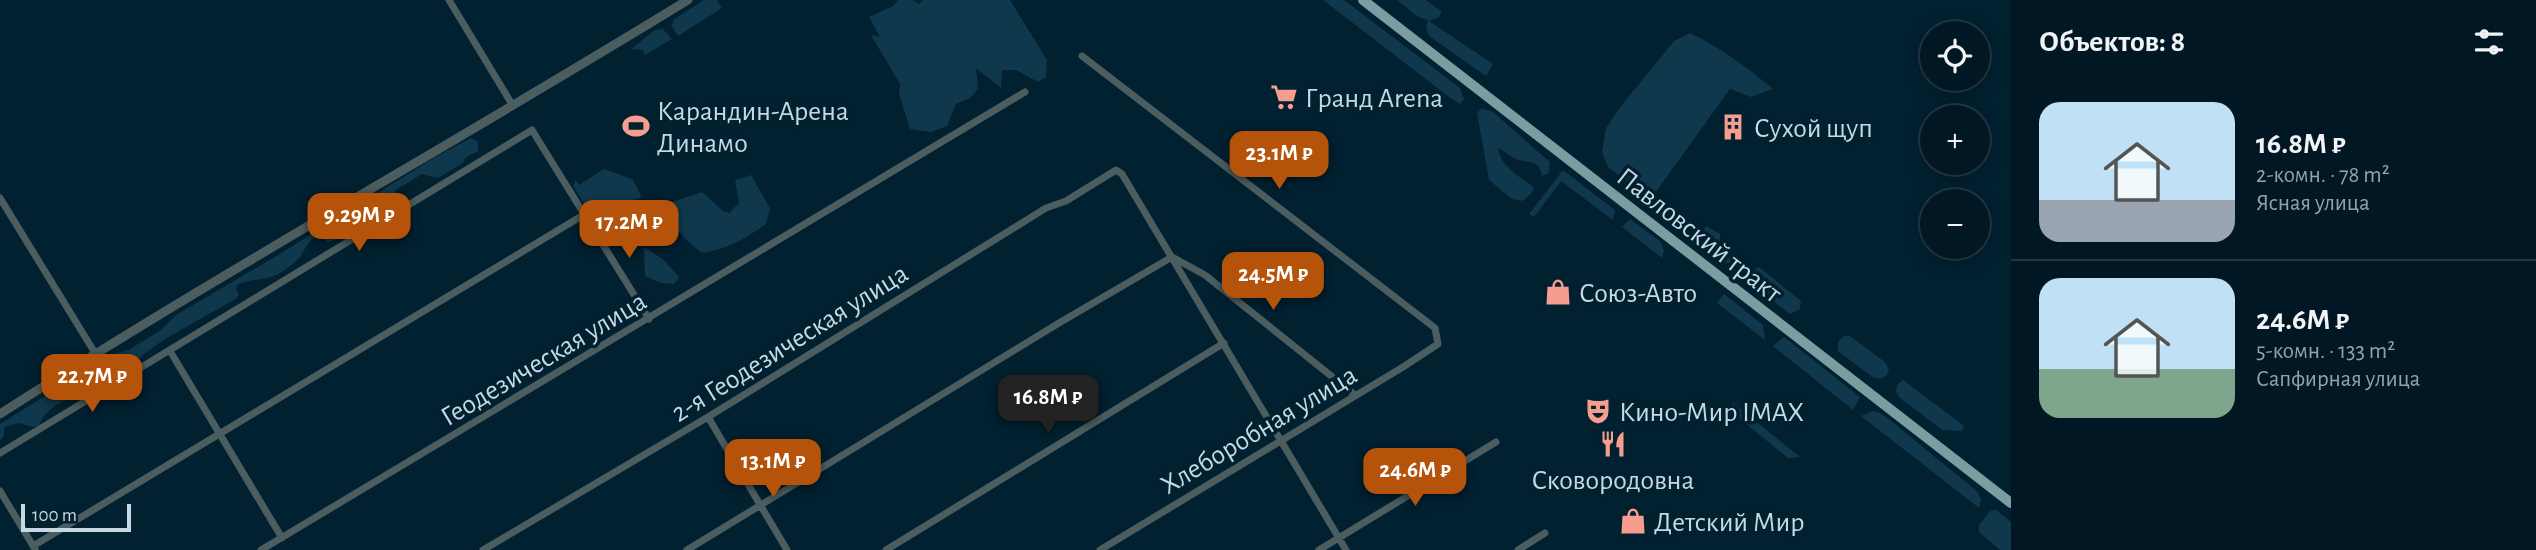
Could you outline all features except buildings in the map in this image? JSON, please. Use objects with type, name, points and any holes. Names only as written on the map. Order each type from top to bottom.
[{"type":"main road","name":"Павловский тракт","points":[[1363,0],[2011,503]]},
{"type":"street","points":[[449,0],[513,106]]},
{"type":"street","points":[[0,414],[95,353],[688,0]]},
{"type":"street","name":"Хлеборобная улица","points":[[1082,57],[1435,328],[1438,338],[1438,344],[1100,550]]},
{"type":"street","name":"Геодезическая улица","points":[[261,550],[1025,92]]},
{"type":"street","points":[[0,453],[532,130],[649,319]]},
{"type":"street","name":"2-я Геодезическая улица","points":[[483,550],[708,417],[1046,208],[1066,201],[1116,170],[1122,174],[1172,257]]},
{"type":"street","points":[[0,198],[95,353]]},
{"type":"street","points":[[0,491],[34,548],[585,214]]},
{"type":"street","points":[[1172,257],[1346,550]]},
{"type":"street","points":[[1172,257],[1205,275],[1355,396]]},
{"type":"street","points":[[687,550],[1172,257]]},
{"type":"street","points":[[886,550],[1224,343]]},
{"type":"street","points":[[170,351],[282,538]]},
{"type":"street","points":[[708,417],[787,550]]},
{"type":"street","points":[[1319,550],[1496,442]]},
{"type":"street","points":[[1518,550],[1545,533]]},
{"type":"shaded area","points":[[704,0],[717,0],[722,8],[678,36],[672,26],[673,20]]},
{"type":"shaded area","points":[[898,0],[912,0],[919,4],[923,0],[1010,0],[1047,60],[1046,77],[1038,82],[1016,70],[1002,70],[1001,88],[976,68],[978,89],[970,98],[956,104],[947,126],[931,132],[910,129],[899,94],[900,84],[871,35],[880,37],[869,17],[893,6]]},
{"type":"shaded area","points":[[1323,0],[1344,0],[1460,88],[1464,99],[1460,104],[1449,97]]},
{"type":"shaded area","points":[[1397,0],[1426,0],[1442,12],[1439,17],[1429,21],[1493,64],[1486,76],[1429,36],[1426,27],[1428,20],[1418,17]]},
{"type":"shaded area","points":[[663,29],[672,39],[645,55],[643,50],[631,49],[655,30]]},
{"type":"shaded area","points":[[1690,33],[1733,58],[1773,89],[1751,97],[1730,89],[1650,200],[1608,167],[1602,152],[1606,128],[1674,41]]},
{"type":"shaded area","points":[[1482,108],[1493,112],[1550,162],[1549,173],[1542,176],[1537,165],[1516,159],[1498,148],[1507,166],[1534,187],[1531,194],[1522,201],[1512,199],[1489,180],[1477,113]]},
{"type":"shaded area","points":[[471,138],[478,142],[478,151],[465,158],[463,163],[438,178],[422,174],[396,190],[394,195],[397,203],[391,208],[376,212],[332,241],[327,242],[322,234],[317,236],[284,271],[237,285],[237,298],[165,339],[135,364],[55,406],[45,414],[39,425],[33,427],[19,423],[5,427],[0,440],[0,424],[111,355],[130,349],[161,330],[176,315]]},
{"type":"shaded area","points":[[604,169],[632,179],[641,195],[640,198],[591,216],[573,185],[576,180],[579,185]]},
{"type":"shaded area","points":[[1563,170],[1615,210],[1613,220],[1561,181],[1534,217],[1529,214]]},
{"type":"shaded area","points":[[751,175],[770,208],[766,224],[736,243],[702,253],[679,232],[664,205],[702,192],[723,211],[729,213],[739,203],[735,180]]},
{"type":"shaded area","points":[[1630,219],[1661,242],[1664,251],[1662,258],[1622,227]]},
{"type":"shaded area","points":[[1706,226],[1720,234],[1720,246],[1738,257],[1735,264],[1720,260],[1701,242]]},
{"type":"shaded area","points":[[644,247],[664,260],[679,277],[674,284],[661,283],[645,276]]},
{"type":"shaded area","points":[[1759,267],[1801,301],[1800,309],[1790,314],[1746,280],[1746,275]]},
{"type":"shaded area","points":[[1724,294],[1763,325],[1765,340],[1717,303]]},
{"type":"shaded area","points":[[1844,336],[1850,336],[1885,362],[1889,370],[1886,376],[1880,379],[1871,376],[1838,351],[1838,342]]},
{"type":"shaded area","points":[[1784,337],[1860,397],[1853,410],[1773,346]]},
{"type":"shaded area","points":[[1903,380],[1964,428],[1961,431],[1942,430],[1899,397],[1897,385]]},
{"type":"shaded area","points":[[1732,402],[1800,457],[1788,458],[1733,413]]},
{"type":"shaded area","points":[[1873,411],[1890,420],[1978,492],[1981,500],[1979,508],[1861,416]]},
{"type":"shaded area","points":[[1996,510],[2011,522],[2011,550],[2000,550],[1979,532],[1979,525],[1990,511]]},
{"type":"place","name":"Гранд Arena","points":[[1284,97]]},
{"type":"place","name":"Карандин-Арена Динамо","points":[[636,126]]},
{"type":"place","name":"Сухой щуп","points":[[1733,127]]},
{"type":"place","name":"Союз-Авто","points":[[1558,292]]},
{"type":"place","name":"Кино-Мир IMAX","points":[[1598,411]]},
{"type":"place","name":"Сковородовна","points":[[1613,444]]},
{"type":"place","name":"Детский Мир","points":[[1633,521]]}]
